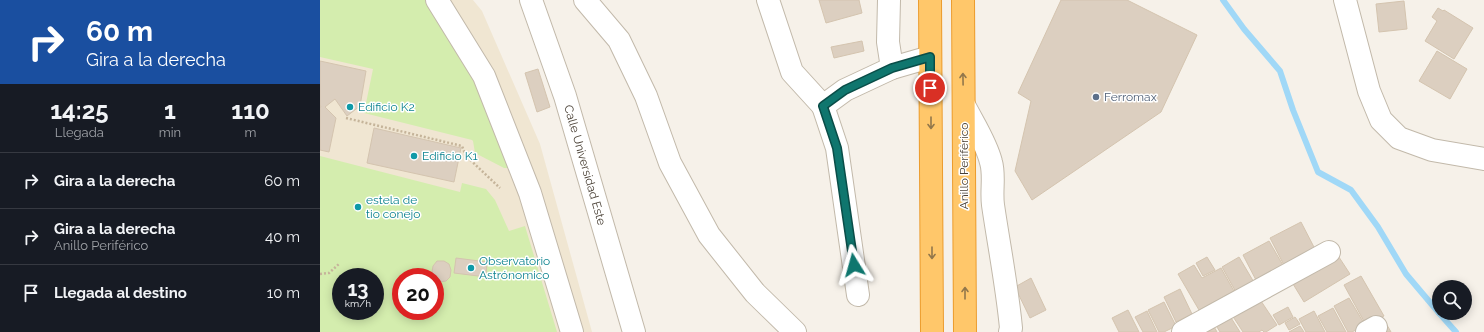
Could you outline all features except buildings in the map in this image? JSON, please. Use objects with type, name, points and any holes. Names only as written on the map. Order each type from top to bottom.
[{"type":"highway","points":[[930,0],[932,332]]},
{"type":"highway","name":"Anillo Periférico","points":[[963,0],[966,332]]},
{"type":"street","points":[[437,0],[484,76],[530,193],[572,332]]},
{"type":"street","name":"Calle Universidad Este","points":[[531,0],[565,96],[634,332]]},
{"type":"street","points":[[585,0],[619,40],[646,96],[670,163],[709,235],[755,293],[795,332]]},
{"type":"street","points":[[768,0],[792,72],[823,106],[837,148],[858,295]]},
{"type":"street","points":[[889,0],[888,42],[892,68]]},
{"type":"street","points":[[1345,0],[1369,90],[1381,120],[1399,138],[1432,150],[1484,159]]},
{"type":"street","points":[[823,106],[845,90],[892,68],[930,57]]},
{"type":"street","points":[[964,105],[984,144],[991,162],[994,179],[993,203],[1008,296],[1011,328],[1010,332]]},
{"type":"street","points":[[1183,332],[1329,252]]},
{"type":"path","points":[[346,118],[462,146],[466,156],[500,188]]},
{"type":"path","points":[[320,274],[329,274],[339,264]]},
{"type":"shaded area","points":[[320,0],[473,0],[482,11],[540,144],[592,332],[320,332]]},
{"type":"green space","points":[[320,0],[426,0],[437,14],[484,95],[513,164],[508,168],[504,168],[475,153],[472,140],[364,113],[373,69],[320,57]]},
{"type":"green space","points":[[320,156],[460,192],[462,183],[486,189],[495,200],[509,231],[525,226],[557,332],[320,332]]},
{"type":"waterway","points":[[1223,0],[1244,29],[1280,71],[1293,110],[1318,172],[1351,190],[1378,227],[1406,274],[1432,305]]},
{"type":"waterway","points":[[1445,320],[1456,332]]},
{"type":"place","name":"Ferromax","points":[[1096,97]]},
{"type":"place","name":"Edificio K2","points":[[350,107]]},
{"type":"place","name":"Edificio K1","points":[[414,156]]},
{"type":"place","name":"estela de tio conejo","points":[[358,207]]},
{"type":"place","name":"Observatorio Astrónomico","points":[[471,268]]},
{"type":"route","points":[[854,265],[837,148],[823,106],[845,90],[892,68],[930,57],[930,88]]}]
